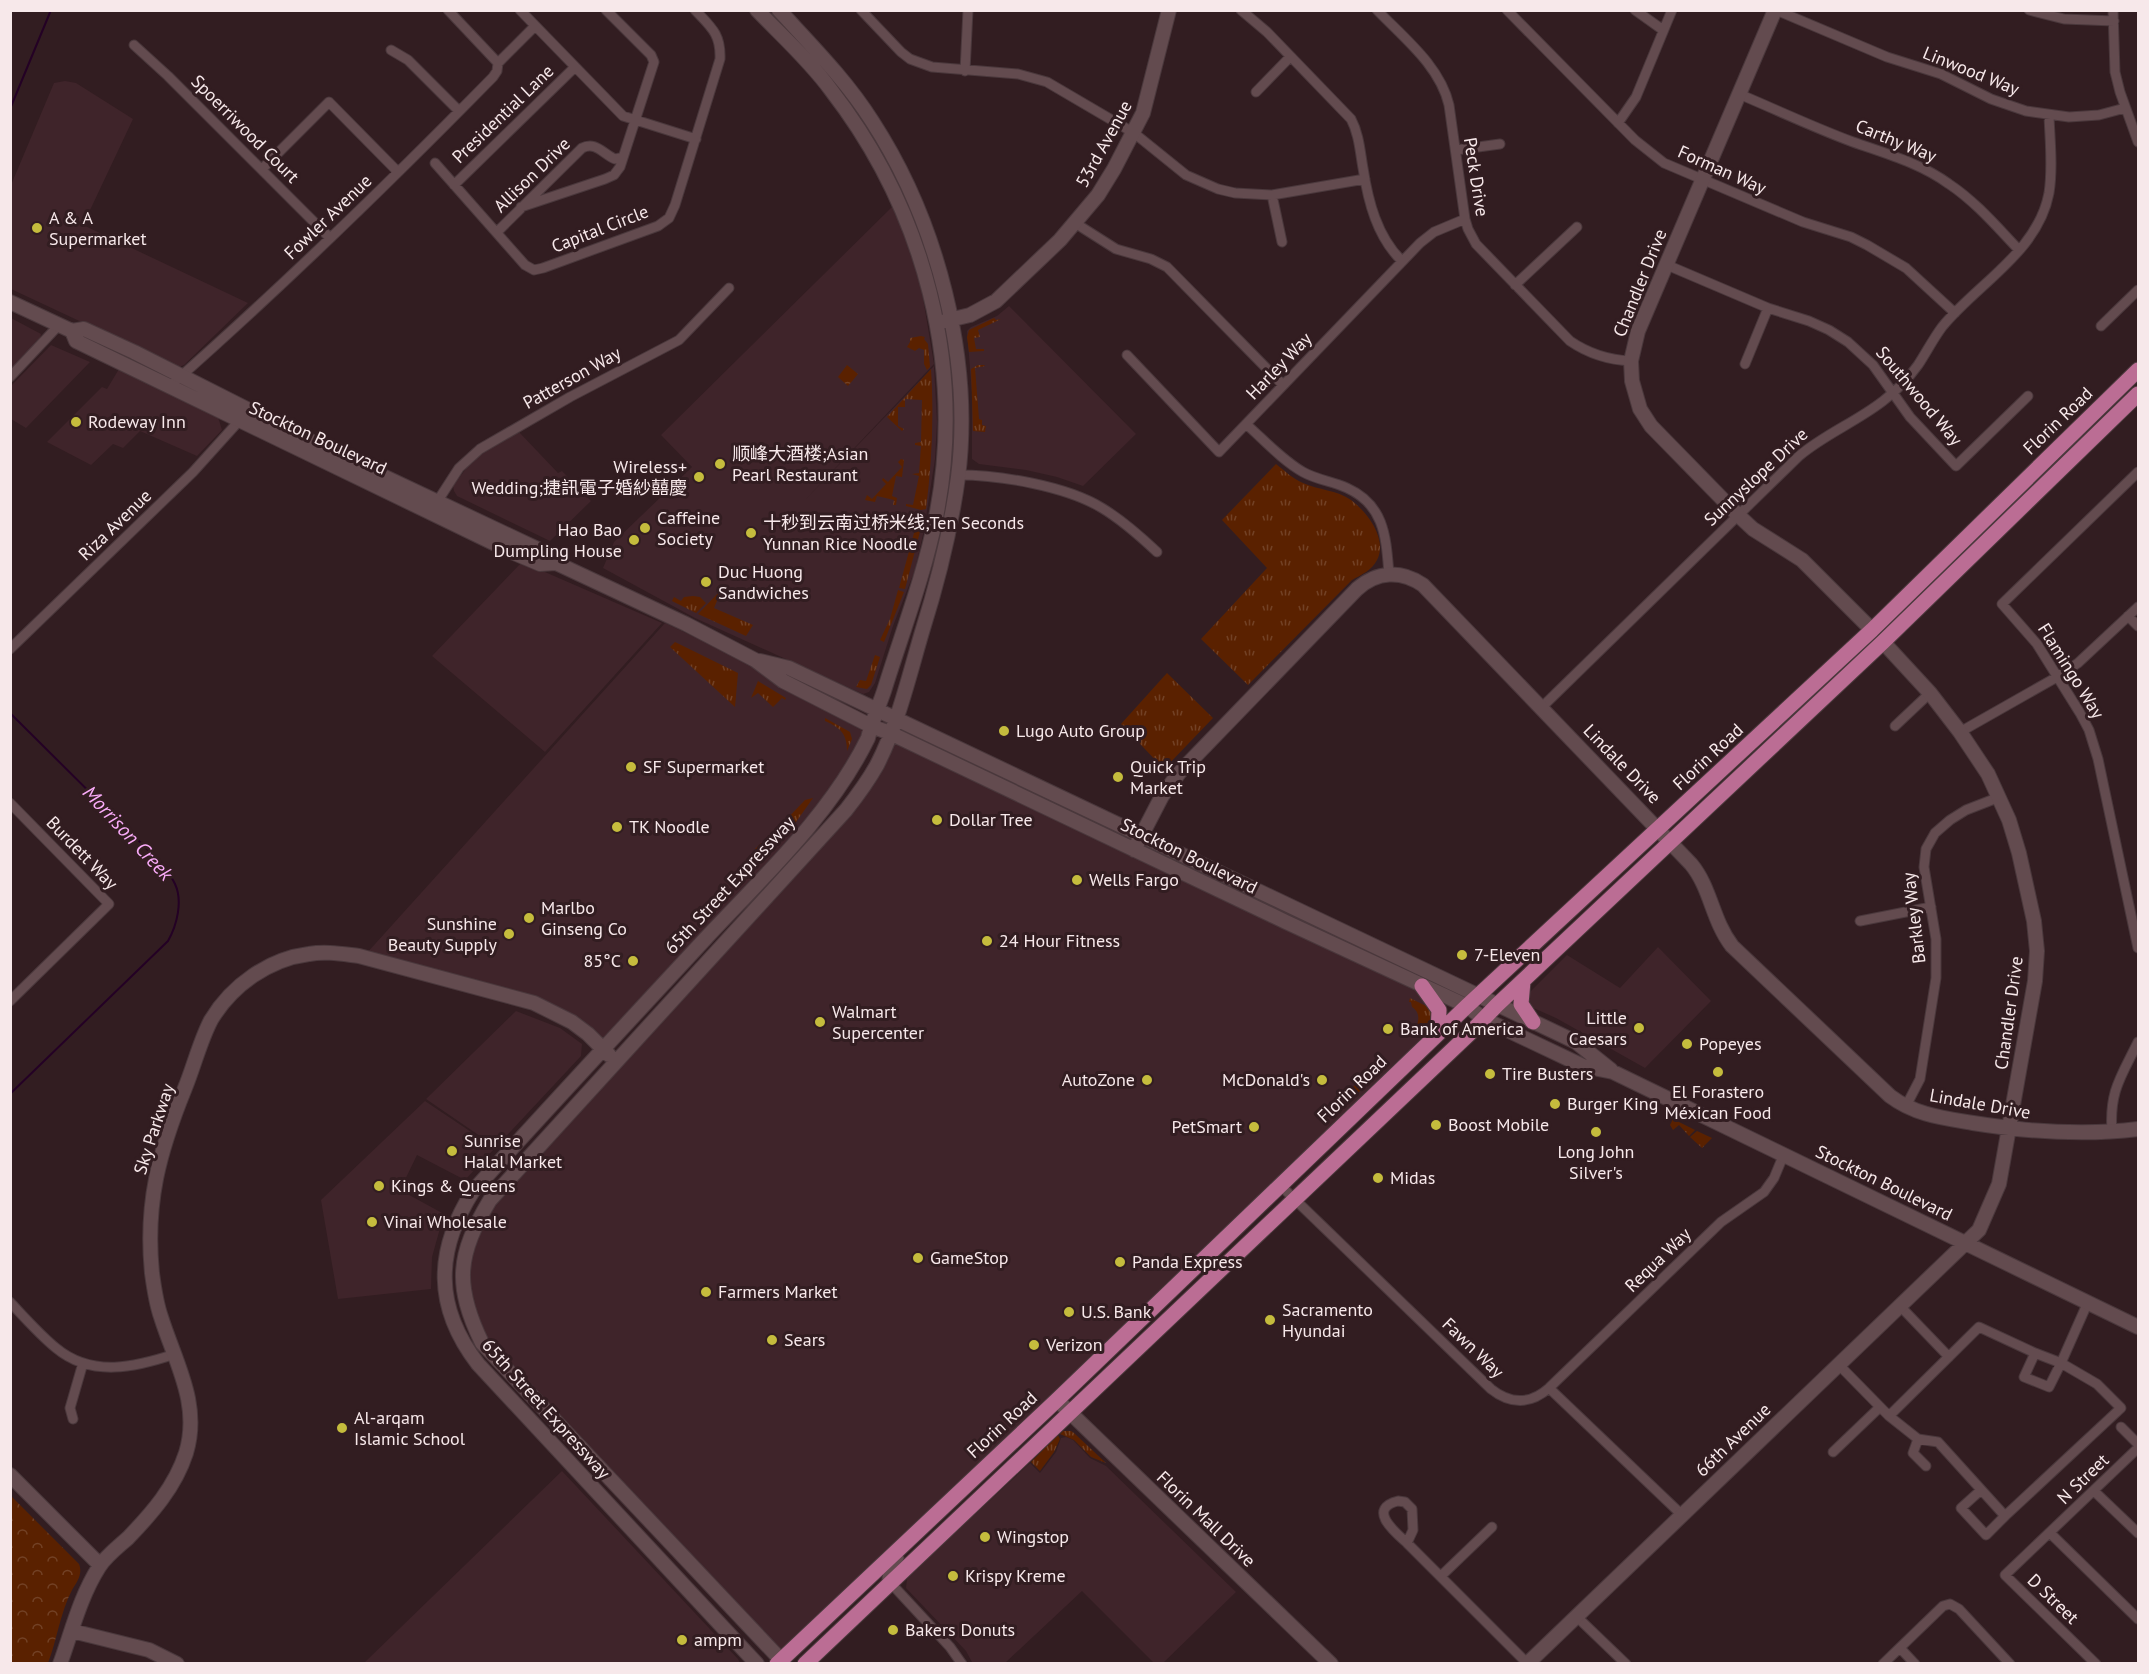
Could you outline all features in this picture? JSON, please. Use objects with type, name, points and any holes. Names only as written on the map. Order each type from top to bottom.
[{"type":"main road","name":"65th Street Expressway","points":[[757,10],[813,68],[852,119],[880,163],[917,246],[930,290],[944,376],[944,473],[928,553],[878,710],[855,765],[822,812],[473,1191],[457,1218],[446,1254],[445,1294],[453,1322],[462,1341],[484,1371],[757,1664]]},
{"type":"main road","name":"65th Street Expressway","points":[[779,10],[828,62],[873,122],[897,164],[921,217],[934,255],[951,320],[961,414],[958,475],[949,531],[927,617],[896,718],[877,764],[855,797],[490,1200],[473,1228],[465,1254],[462,1279],[470,1320],[482,1343],[704,1578],[780,1662]]},
{"type":"main road","name":"53rd Avenue","points":[[936,323],[970,315],[995,302],[1076,224],[1103,186],[1134,134],[1147,103],[1154,64],[1169,10]]},
{"type":"main road","name":"Chandler Drive","points":[[1776,10],[1638,331],[1631,361],[1634,391],[1645,418],[1658,435],[1753,529],[1802,560],[1872,630]]},
{"type":"main road","name":"Stockton Boulevard","points":[[10,302],[65,328],[84,329],[183,375],[437,502],[546,553],[556,562],[686,624],[754,660],[783,681],[871,726],[1422,986],[1472,1001],[1497,1005],[1582,1045],[1613,1072]]},
{"type":"main road","name":"Stockton Boulevard","points":[[65,328],[76,341],[239,421],[540,564],[556,562]]},
{"type":"main road","name":"Florin Road","points":[[780,1662],[1057,1400],[1438,1033],[1872,630],[2139,370]]},
{"type":"main road","name":"Florin Road","points":[[805,1664],[1497,1005],[1672,843],[2139,394]]},
{"type":"main road","points":[[239,421],[244,407]]},
{"type":"main road","points":[[945,416],[951,431],[951,469],[958,475]]},
{"type":"main road","points":[[368,482],[380,479],[426,502],[437,502]]},
{"type":"main road","points":[[927,617],[924,593],[939,539],[939,522],[936,518]]},
{"type":"main road","points":[[1134,850],[1162,796],[1185,767],[1357,589],[1372,578],[1389,574]]},
{"type":"main road","name":"Lindale Drive","points":[[1389,574],[1407,576],[1423,585],[1542,707],[1659,829],[1702,879],[1716,921],[1732,946],[1890,1096],[1906,1106],[1927,1114],[2009,1129],[2064,1134],[2139,1129]]},
{"type":"main road","points":[[1883,642],[1887,615]]},
{"type":"main road","points":[[1866,658],[1872,630]]},
{"type":"main road","name":"Chandler Drive","points":[[1883,642],[1930,693],[1988,774],[2008,820],[2019,853],[2034,921],[2037,951],[2035,981],[1996,1192],[1979,1230],[1966,1243]]},
{"type":"main road","name":"Stockton Boulevard","points":[[754,660],[789,668],[896,718],[1472,1001],[1484,1019],[1583,1066],[1613,1072],[2139,1327]]},
{"type":"main road","points":[[771,891],[765,885],[767,880],[794,850],[803,832]]},
{"type":"main road","points":[[721,946],[726,928],[753,897],[751,890]]},
{"type":"main road","name":"Sky Parkway","points":[[60,1664],[75,1617],[100,1565],[157,1506],[169,1489],[186,1452],[190,1413],[187,1389],[160,1317],[153,1275],[150,1229],[158,1166],[171,1123],[207,1028],[227,998],[254,974],[287,959],[309,954],[331,953],[359,956],[534,1003],[572,1022],[588,1034],[616,1062]]},
{"type":"main road","points":[[1523,981],[1521,1004],[1533,1022]]},
{"type":"main road","points":[[1422,986],[1439,1010],[1438,1033]]},
{"type":"main road","name":"66th Avenue","points":[[1527,1663],[1966,1243]]},
{"type":"main road","name":"Florin Mall Drive","points":[[1057,1400],[1331,1664]]},
{"type":"main road","points":[[542,1432],[574,1442]]},
{"type":"main road","points":[[561,1453],[591,1459]]},
{"type":"main road","points":[[10,1475],[100,1565]]},
{"type":"main road","points":[[612,1509],[629,1516],[651,1538],[658,1542],[669,1542]]},
{"type":"main road","points":[[650,1549],[658,1549],[669,1555],[686,1573],[704,1578]]},
{"type":"main road","points":[[72,1631],[149,1650],[176,1663]]},
{"type":"street","points":[[448,10],[498,63]]},
{"type":"street","points":[[520,10],[623,116],[636,118],[696,139]]},
{"type":"street","points":[[521,207],[614,175],[620,167],[654,62],[651,55],[606,10]]},
{"type":"street","name":"Capital Circle","points":[[435,163],[525,265],[534,270],[658,226],[669,218],[720,59],[720,46],[716,34],[695,10]]},
{"type":"street","points":[[861,10],[910,59],[932,68],[1009,72],[1038,79],[1056,87],[1134,134],[1186,175],[1202,183],[1235,193],[1272,195],[1365,179]]},
{"type":"street","points":[[965,70],[968,10]]},
{"type":"street","points":[[1241,10],[1267,32],[1351,119],[1358,135],[1369,200],[1383,236],[1392,252],[1402,261]]},
{"type":"street","name":"Peck Drive","points":[[1377,10],[1428,64],[1439,79],[1446,96],[1465,219],[1476,244],[1562,335],[1578,346],[1604,358],[1631,361]]},
{"type":"street","name":"Forman Way","points":[[1507,10],[1618,123],[1658,158],[1681,171],[1803,222],[1868,244],[1906,268],[1955,313]]},
{"type":"street","points":[[1635,10],[1663,30]]},
{"type":"street","points":[[1618,123],[1636,97],[1672,10]]},
{"type":"street","name":"Linwood Way","points":[[1776,10],[1887,57],[1941,74],[1991,99],[2026,111],[2049,116],[2089,117],[2126,108]]},
{"type":"street","points":[[2029,10],[2064,19],[2114,16],[2115,72],[2139,142]]},
{"type":"street","name":"Fowler Avenue","points":[[171,386],[279,289],[398,172],[493,77],[498,63],[535,26]]},
{"type":"street","name":"Spoerriwood Court","points":[[134,45],[330,238]]},
{"type":"street","points":[[392,50],[408,60],[459,111]]},
{"type":"street","points":[[1256,92],[1290,57]]},
{"type":"street","name":"Presidential Lane","points":[[454,185],[575,67]]},
{"type":"street","name":"Carthy Way","points":[[1739,94],[1852,141],[1906,160],[1928,171],[1948,183],[1977,206],[2019,250]]},
{"type":"street","points":[[262,169],[329,102],[398,172]]},
{"type":"street","name":"Sunnyslope Drive","points":[[1542,707],[1808,448],[1866,413],[1893,393],[1918,365],[1937,334],[1955,313],[2019,250],[2036,228],[2047,203],[2050,175],[2049,116]]},
{"type":"street","points":[[1456,150],[1500,144]]},
{"type":"street","name":"Allison Drive","points":[[497,232],[582,148],[589,145],[596,146],[615,159],[623,157]]},
{"type":"street","points":[[1272,195],[1282,242]]},
{"type":"street","name":"Harley Way","points":[[1126,355],[1219,452],[1420,243],[1434,232],[1465,219]]},
{"type":"street","points":[[1076,224],[1116,249],[1151,259],[1167,267],[1283,385]]},
{"type":"street","points":[[1515,285],[1577,227]]},
{"type":"street","name":"Southwood Way","points":[[1667,265],[1768,308],[1809,321],[1848,342],[1873,365],[1910,417],[1956,466],[2028,396]]},
{"type":"street","name":"Patterson Way","points":[[437,502],[459,468],[480,449],[570,397],[679,340],[729,288]]},
{"type":"street","points":[[2101,326],[2139,290]]},
{"type":"street","points":[[1745,364],[1768,308]]},
{"type":"street","points":[[10,377],[65,328]]},
{"type":"street","name":"Riza Avenue","points":[[10,649],[193,472],[239,421]]},
{"type":"street","points":[[1246,424],[1301,471],[1346,487],[1369,504],[1383,528],[1389,574]]},
{"type":"street","name":"Flamingo Way","points":[[2139,472],[2002,604],[2037,644],[2080,713],[2096,749],[2139,948]]},
{"type":"street","points":[[958,475],[1037,485],[1078,496],[1102,507],[1132,529],[1157,552]]},
{"type":"street","points":[[1960,732],[2057,677],[2095,648],[2139,607]]},
{"type":"street","points":[[2128,616],[2139,626]]},
{"type":"street","points":[[1895,726],[1930,693]]},
{"type":"street","name":"Barkley Way","points":[[1906,1106],[1920,1079],[1936,978],[1936,939],[1923,867],[1926,849],[1941,826],[1958,814],[1997,798]]},
{"type":"street","name":"Burdett Way","points":[[10,803],[109,904],[10,1001]]},
{"type":"street","points":[[1860,921],[1931,907]]},
{"type":"street","points":[[2112,1132],[2113,1102],[2117,1083],[2139,1042]]},
{"type":"street","name":"Requa Way","points":[[1549,1388],[1721,1222],[1764,1192],[1774,1178],[1784,1155]]},
{"type":"street","name":"Fawn Way","points":[[1280,1185],[1498,1395],[1515,1401],[1524,1401],[1541,1395],[1549,1388]]},
{"type":"street","points":[[10,1302],[57,1349],[83,1363],[126,1367],[146,1364],[175,1354]]},
{"type":"street","points":[[2035,1353],[2024,1377],[2049,1387],[2088,1302]]},
{"type":"street","points":[[1900,1306],[1949,1357]]},
{"type":"street","points":[[1889,1416],[1979,1327],[2061,1363],[2097,1384],[2121,1408],[1986,1535],[1961,1508],[1981,1490]]},
{"type":"street","points":[[73,1419],[70,1408],[83,1363]]},
{"type":"street","points":[[1838,1364],[1889,1416],[1918,1439],[1938,1442],[2005,1516]]},
{"type":"street","points":[[1549,1388],[1681,1514]]},
{"type":"street","points":[[1833,1452],[1880,1407]]},
{"type":"street","name":"N Street","points":[[2050,1533],[2139,1446],[2121,1427]]},
{"type":"street","points":[[1918,1439],[1913,1453],[1926,1466]]},
{"type":"street","points":[[2094,1491],[2139,1533]]},
{"type":"street","points":[[935,1514],[934,1525],[888,1570],[887,1579],[950,1647],[962,1664]]},
{"type":"street","points":[[1441,1576],[1492,1527]]},
{"type":"street","points":[[2050,1533],[2139,1619]]},
{"type":"street","name":"D Street","points":[[2050,1533],[2005,1575],[2096,1664]]},
{"type":"street","points":[[1407,1543],[1527,1663]]},
{"type":"street","points":[[1883,1664],[1943,1606],[1950,1604],[1959,1609],[2010,1664]]},
{"type":"street","points":[[1575,1615],[1626,1664]]},
{"type":"street","points":[[1900,1647],[1915,1664]]},
{"type":"shaded area","points":[[65,81],[76,83],[133,119],[83,225],[248,303],[184,365],[179,367],[169,363],[11,289],[11,185],[54,83]]},
{"type":"shaded area","points":[[893,206],[910,248],[922,292],[934,364],[804,501],[934,366],[937,422],[935,459],[924,530],[915,570],[893,626],[875,683],[869,692],[863,694],[695,618],[603,568],[614,542],[692,467],[661,435]]},
{"type":"shaded area","points":[[1009,306],[1136,434],[1083,486],[1026,470],[979,464],[972,459],[972,393],[967,331],[997,316]]},
{"type":"shaded area","points":[[11,318],[41,334],[40,339],[11,370]]},
{"type":"shaded area","points":[[51,345],[90,362],[26,428],[11,419],[11,386]]},
{"type":"shaded area","points":[[119,369],[218,417],[222,430],[197,456],[140,431],[123,448],[113,444],[91,465],[47,442],[102,387],[107,389]]},
{"type":"shaded area","points":[[519,432],[558,473],[562,471],[591,501],[550,541],[457,496],[454,491],[453,486],[468,466],[484,452]]},
{"type":"shaded area","points":[[522,562],[662,623],[545,752],[432,656]]},
{"type":"shaded area","points":[[665,623],[872,721],[809,829],[609,1045],[575,1020],[366,954]]},
{"type":"shaded area","points":[[890,733],[1422,986],[1438,1033],[781,1660],[493,1356],[465,1301],[473,1228],[845,806],[883,737]]},
{"type":"shaded area","points":[[1658,947],[1711,1001],[1645,1068],[1556,1018],[1529,1006],[1526,996],[1567,955],[1620,988]]},
{"type":"shaded area","points":[[516,1011],[560,1028],[582,1044],[581,1056],[496,1147],[426,1099]]},
{"type":"shaded area","points":[[425,1101],[495,1148],[465,1180],[417,1155],[400,1190],[444,1214],[432,1257],[431,1289],[338,1299],[321,1200]]},
{"type":"shaded area","points":[[1066,1437],[1073,1440],[1090,1458],[1106,1466],[1236,1592],[1163,1663],[1154,1663],[1082,1591],[1005,1663],[973,1664],[966,1651],[906,1588],[907,1579],[916,1569],[1030,1463],[1040,1473],[1056,1452],[1061,1438]]},
{"type":"shaded area","points":[[562,1471],[740,1663],[364,1663]]},
{"type":"green space","points":[[994,318],[1001,319],[978,330],[980,337],[974,338],[976,349],[984,349],[984,351],[969,352],[967,337],[969,330]]},
{"type":"green space","points":[[925,337],[928,344],[930,367],[927,370],[924,364],[924,350],[919,348],[915,351],[907,347],[910,338]]},
{"type":"green space","points":[[847,365],[858,374],[848,386],[838,377]]},
{"type":"green space","points":[[978,365],[985,366],[975,368],[979,419],[982,420],[982,425],[986,426],[985,432],[973,431],[971,369]]},
{"type":"green space","points":[[931,369],[931,457],[926,509],[921,510],[906,506],[906,504],[913,505],[919,476],[912,474],[919,473],[921,446],[915,443],[921,442],[922,400],[905,399],[905,407],[898,407],[898,426],[904,429],[902,431],[887,417]]},
{"type":"green space","points":[[901,459],[904,460],[902,477],[896,476],[892,496],[897,498],[896,505],[893,505],[894,500],[877,496],[875,502],[865,500],[867,495],[872,499],[886,484],[883,478],[888,482],[902,467],[898,462]]},
{"type":"green space","points":[[1276,464],[1299,481],[1340,494],[1357,505],[1369,519],[1378,535],[1380,552],[1372,567],[1352,580],[1248,685],[1201,639],[1267,568],[1222,520]]},
{"type":"green space","points":[[917,522],[922,524],[905,589],[899,588]]},
{"type":"green space","points":[[722,589],[714,608],[753,625],[746,636],[698,614]]},
{"type":"green space","points":[[898,590],[904,592],[884,642],[880,640],[890,619]]},
{"type":"green space","points":[[674,597],[681,601],[684,597],[700,597],[706,603],[696,613],[672,601]]},
{"type":"green space","points":[[675,642],[738,673],[735,707],[670,647]]},
{"type":"green space","points":[[875,655],[880,657],[871,685],[867,689],[856,687],[860,680],[866,681]]},
{"type":"green space","points":[[1167,673],[1213,718],[1164,769],[1121,724]]},
{"type":"green space","points":[[758,681],[786,698],[785,700],[782,698],[773,707],[758,693],[751,698]]},
{"type":"green space","points":[[825,718],[850,732],[852,739],[847,751],[846,740],[842,732],[825,721]]},
{"type":"green space","points":[[813,798],[772,850],[765,842],[779,826],[784,830],[786,827],[783,823],[805,800]]},
{"type":"green space","points":[[761,843],[770,851],[755,868],[752,864],[761,854],[755,849]]},
{"type":"green space","points":[[1410,998],[1430,1008],[1430,1018],[1419,1031],[1416,1026],[1418,1016],[1409,1002]]},
{"type":"green space","points":[[1363,1077],[1368,1083],[1347,1104],[1342,1098]]},
{"type":"green space","points":[[1673,1119],[1695,1130],[1689,1136],[1679,1125],[1673,1130],[1670,1125]]},
{"type":"green space","points":[[1697,1131],[1712,1138],[1702,1148],[1690,1137]]},
{"type":"green space","points":[[1063,1431],[1071,1431],[1106,1463],[1091,1457],[1074,1440],[1060,1434]]},
{"type":"green space","points":[[1058,1435],[1060,1439],[1054,1452],[1040,1471],[1031,1462]]},
{"type":"green space","points":[[10,1495],[79,1564],[80,1568],[79,1578],[64,1608],[48,1663],[11,1663]]},
{"type":"waterway","name":"Morrison Creek","points":[[10,109],[51,10]]},
{"type":"waterway","name":"Morrison Creek","points":[[10,713],[165,867],[175,884],[179,898],[174,928],[168,941],[10,1094]]},
{"type":"place","name":"A & A Supermarket","points":[[37,228]]},
{"type":"place","name":"Rodeway Inn","points":[[76,422]]},
{"type":"place","name":"顺峰大酒楼;Asian Pearl Restaurant","points":[[720,464]]},
{"type":"place","name":"Wireless+ Wedding;捷訊電子婚紗囍慶","points":[[699,477]]},
{"type":"place","name":"Caffeine Society","points":[[645,528]]},
{"type":"place","name":"十秒到云南过桥米线;Ten Seconds Yunnan Rice Noodle","points":[[751,533]]},
{"type":"place","name":"Hao Bao Dumpling House","points":[[634,540]]},
{"type":"place","name":"Duc Huong Sandwiches","points":[[706,582]]},
{"type":"place","name":"Lugo Auto Group","points":[[1004,731]]},
{"type":"place","name":"SF Supermarket","points":[[631,767]]},
{"type":"place","name":"Quick Trip Market","points":[[1118,777]]},
{"type":"place","name":"Dollar Tree","points":[[937,820]]},
{"type":"place","name":"TK Noodle","points":[[617,827]]},
{"type":"place","name":"Wells Fargo","points":[[1077,880]]},
{"type":"place","name":"Marlbo Ginseng Co","points":[[529,918]]},
{"type":"place","name":"Sunshine Beauty Supply","points":[[509,934]]},
{"type":"place","name":"24 Hour Fitness","points":[[987,941]]},
{"type":"place","name":"7-Eleven","points":[[1462,955]]},
{"type":"place","name":"85°C","points":[[633,961]]},
{"type":"place","name":"Walmart Supercenter","points":[[820,1022]]},
{"type":"place","name":"Little Caesars","points":[[1639,1028]]},
{"type":"place","name":"Bank of America","points":[[1388,1029]]},
{"type":"place","name":"Popeyes","points":[[1687,1044]]},
{"type":"place","name":"El Forastero Méxican Food","points":[[1718,1072]]},
{"type":"place","name":"Tire Busters","points":[[1490,1074]]},
{"type":"place","name":"AutoZone","points":[[1147,1080]]},
{"type":"place","name":"McDonald's","points":[[1322,1080]]},
{"type":"place","name":"Burger King","points":[[1555,1104]]},
{"type":"place","name":"Boost Mobile","points":[[1436,1125]]},
{"type":"place","name":"PetSmart","points":[[1254,1127]]},
{"type":"place","name":"Long John Silver's","points":[[1596,1132]]},
{"type":"place","name":"Sunrise Halal Market","points":[[452,1151]]},
{"type":"place","name":"Midas","points":[[1378,1178]]},
{"type":"place","name":"Kings & Queens","points":[[379,1186]]},
{"type":"place","name":"Vinai Wholesale","points":[[372,1222]]},
{"type":"place","name":"GameStop","points":[[918,1258]]},
{"type":"place","name":"Panda Express","points":[[1120,1262]]},
{"type":"place","name":"Farmers Market","points":[[706,1292]]},
{"type":"place","name":"U.S. Bank","points":[[1069,1312]]},
{"type":"place","name":"Sacramento Hyundai","points":[[1270,1320]]},
{"type":"place","name":"Sears","points":[[772,1340]]},
{"type":"place","name":"Verizon","points":[[1034,1345]]},
{"type":"place","name":"Al-arqam Islamic School","points":[[342,1428]]},
{"type":"place","name":"Wingstop","points":[[985,1537]]},
{"type":"place","name":"Krispy Kreme","points":[[953,1576]]},
{"type":"place","name":"Bakers Donuts","points":[[893,1630]]},
{"type":"place","name":"ampm","points":[[682,1640]]}]
